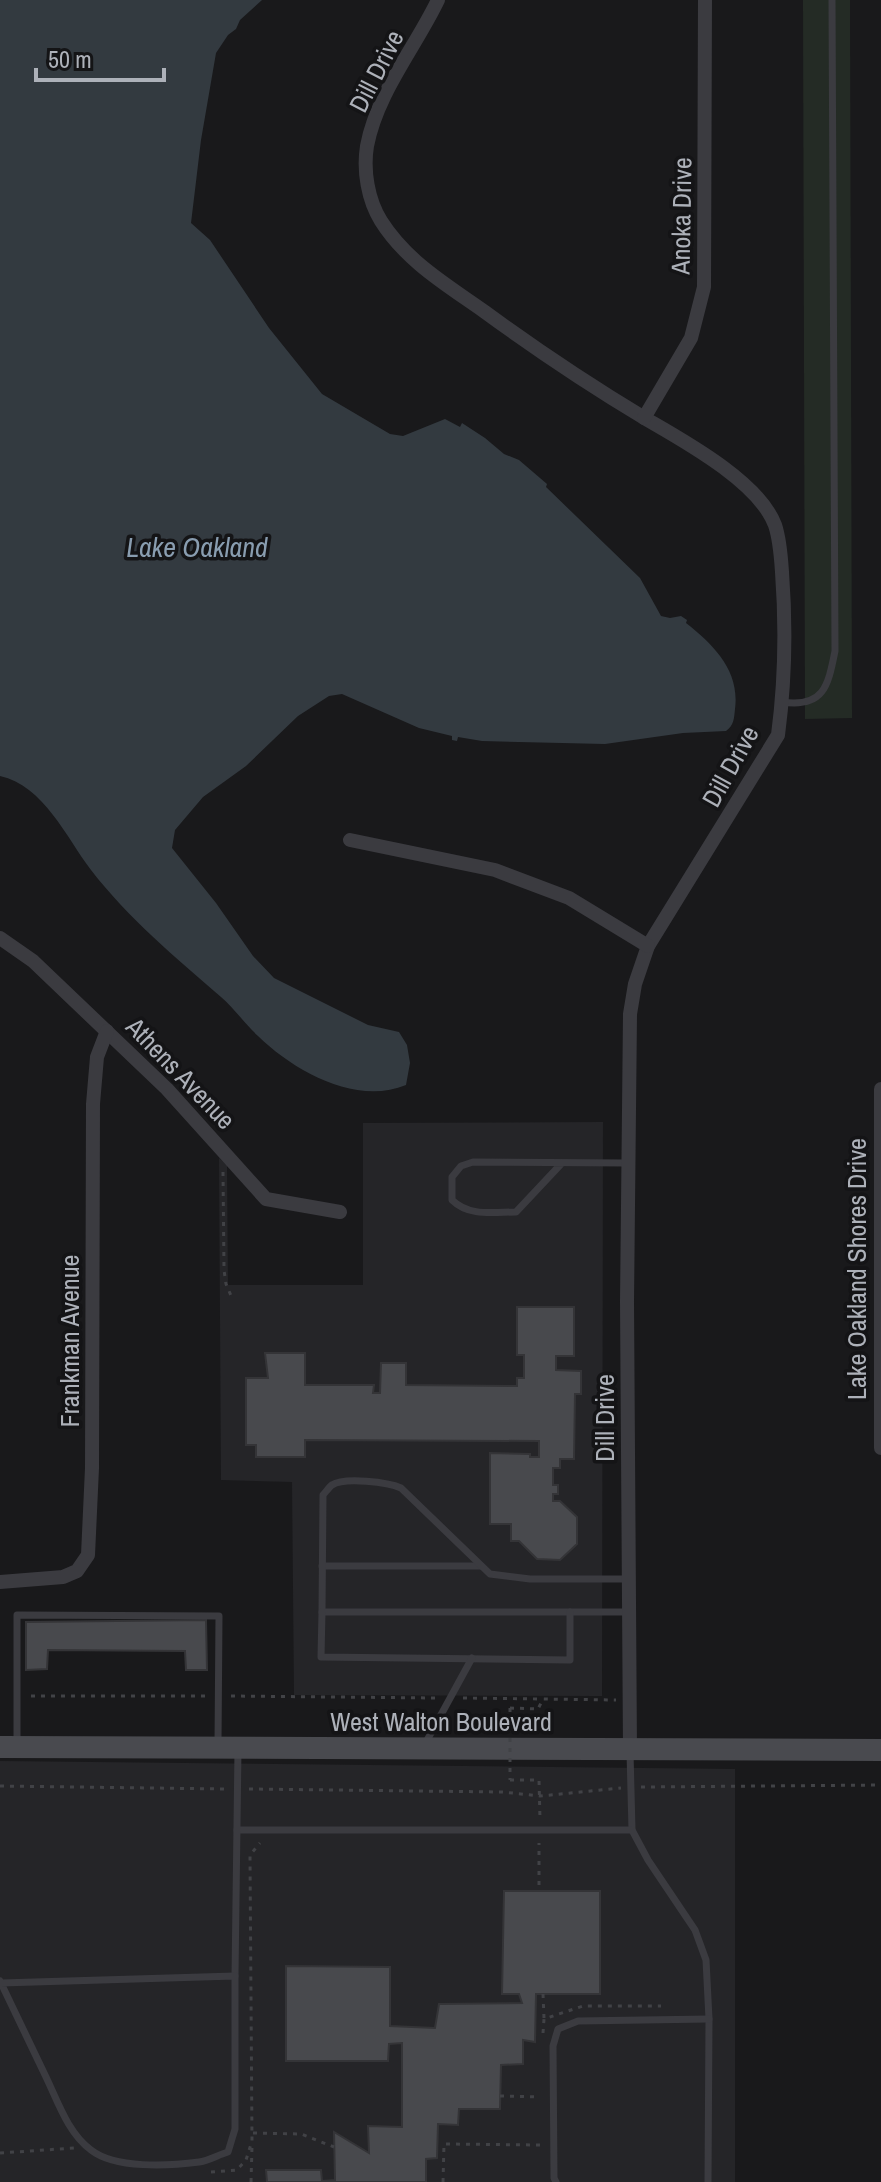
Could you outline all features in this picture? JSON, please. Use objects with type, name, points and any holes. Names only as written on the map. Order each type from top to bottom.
[{"type":"main road","name":"West Walton Boulevard","points":[[9,1747],[881,1750]]},
{"type":"street","name":"Dill Drive","points":[[438,0],[421,36],[379,107],[367,147],[366,177],[371,200],[381,221],[417,264],[520,338],[644,418],[701,450],[750,490],[774,524],[780,548],[783,584],[782,702],[778,735],[648,946],[635,984],[630,1014],[630,1750]]},
{"type":"street","name":"Anoka Drive","points":[[644,418],[691,338],[704,287],[705,0]]},
{"type":"street","points":[[350,840],[495,870],[569,898],[648,946]]},
{"type":"street","name":"Athens Avenue","points":[[0,938],[33,961],[167,1089],[266,1199],[340,1212]]},
{"type":"street","name":"Frankman Avenue","points":[[0,1582],[63,1577],[77,1571],[88,1555],[92,1452],[93,1104],[97,1057],[107,1031]]},
{"type":"street","name":"Lake Oakland Shores Drive","points":[[881,1089],[881,1448]]},
{"type":"lane","points":[[782,702],[801,705],[820,694],[828,682],[835,651],[832,0]]},
{"type":"lane","points":[[562,1163],[516,1212],[470,1212],[452,1200],[452,1177],[461,1166],[473,1162],[628,1163]]},
{"type":"lane","points":[[570,1612],[570,1660],[321,1657],[323,1495],[331,1485],[341,1482],[392,1484],[401,1488],[490,1574],[504,1577],[629,1579]]},
{"type":"lane","points":[[322,1566],[481,1566]]},
{"type":"lane","points":[[322,1612],[629,1612]]},
{"type":"lane","points":[[9,1747],[17,1696],[17,1615],[219,1616],[218,1696],[238,1789],[235,2129],[228,2152],[201,2162],[115,2163],[91,2150],[72,2131],[0,1982],[235,1976]]},
{"type":"lane","points":[[422,1749],[472,1658]]},
{"type":"lane","points":[[630,1750],[632,1830],[648,1860],[695,1930],[706,1960],[709,2019],[708,2182]]},
{"type":"lane","points":[[237,1830],[632,1830]]},
{"type":"lane","points":[[556,2182],[553,2046],[558,2029],[578,2021],[709,2019]]},
{"type":"path","points":[[225,1153],[224,1270],[232,1298]]},
{"type":"path","points":[[17,1696],[628,1701]]},
{"type":"path","points":[[539,1780],[510,1780],[510,1708],[538,1709],[543,1699]]},
{"type":"path","points":[[0,1786],[503,1792],[540,1796],[631,1787],[881,1785]]},
{"type":"path","points":[[251,2182],[250,1855],[261,1842]]},
{"type":"path","points":[[543,1994],[543,2045]]},
{"type":"path","points":[[544,2019],[583,2006],[674,2006]]},
{"type":"path","points":[[500,2096],[542,2097],[542,2109]]},
{"type":"path","points":[[252,2133],[301,2134],[334,2147]]},
{"type":"path","points":[[443,2182],[444,2144],[542,2145],[542,2133]]},
{"type":"path","points":[[206,2172],[237,2170],[246,2160],[252,2141]]},
{"type":"path","points":[[0,2153],[71,2149],[85,2144]]},
{"type":"path","points":[[71,2149],[79,2157]]},
{"type":"shaded area","points":[[803,0],[850,0],[852,718],[805,719]]},
{"type":"shaded area","points":[[603,1122],[602,1696],[294,1695],[292,1482],[221,1480],[219,1158],[227,1165],[228,1285],[363,1285],[363,1123]]},
{"type":"shaded area","points":[[0,1761],[735,1769],[735,2182],[0,2182]]},
{"type":"water","name":"Lake Oakland","points":[[0,0],[262,0],[240,20],[216,53],[191,223],[210,240],[269,328],[322,394],[390,434],[403,436],[445,419],[460,427],[462,423],[504,454],[519,460],[640,578],[661,616],[681,616],[687,620],[686,623],[715,650],[729,671],[735,709],[732,724],[726,731],[683,733],[605,744],[482,741],[458,737],[457,741],[452,740],[452,736],[419,728],[342,694],[329,696],[298,716],[246,766],[203,797],[175,830],[172,848],[253,956],[274,978],[368,1025],[399,1032],[407,1045],[410,1063],[406,1085],[387,1090],[347,1088],[307,1072],[273,1049],[226,1001],[120,904],[91,870],[42,801],[16,782],[0,776]]},
{"type":"building","points":[[517,1307],[574,1307],[574,1356],[556,1356],[556,1370],[581,1371],[581,1394],[575,1394],[574,1459],[560,1459],[560,1468],[553,1468],[553,1485],[558,1485],[558,1494],[553,1494],[553,1501],[560,1501],[577,1517],[577,1544],[560,1560],[537,1559],[519,1541],[511,1541],[511,1524],[490,1524],[490,1453],[539,1457],[539,1441],[305,1440],[305,1457],[256,1457],[256,1445],[246,1445],[246,1378],[268,1378],[265,1353],[305,1353],[305,1385],[374,1385],[373,1393],[380,1393],[381,1363],[406,1363],[406,1385],[517,1386],[517,1378],[524,1378],[524,1355],[517,1355]]},
{"type":"building","points":[[206,1620],[207,1670],[186,1670],[185,1651],[48,1650],[47,1669],[26,1670],[26,1622]]},
{"type":"building","points":[[504,1891],[600,1891],[600,1994],[536,1994],[535,2042],[523,2040],[523,2064],[501,2065],[500,2109],[459,2109],[458,2125],[438,2124],[437,2158],[426,2159],[426,2182],[267,2182],[266,2170],[321,2170],[322,2181],[335,2180],[334,2132],[369,2153],[368,2126],[402,2127],[402,2043],[389,2044],[388,2061],[286,2061],[286,1966],[390,1967],[390,2026],[435,2028],[439,2004],[522,2003],[519,1994],[502,1994]]}]
